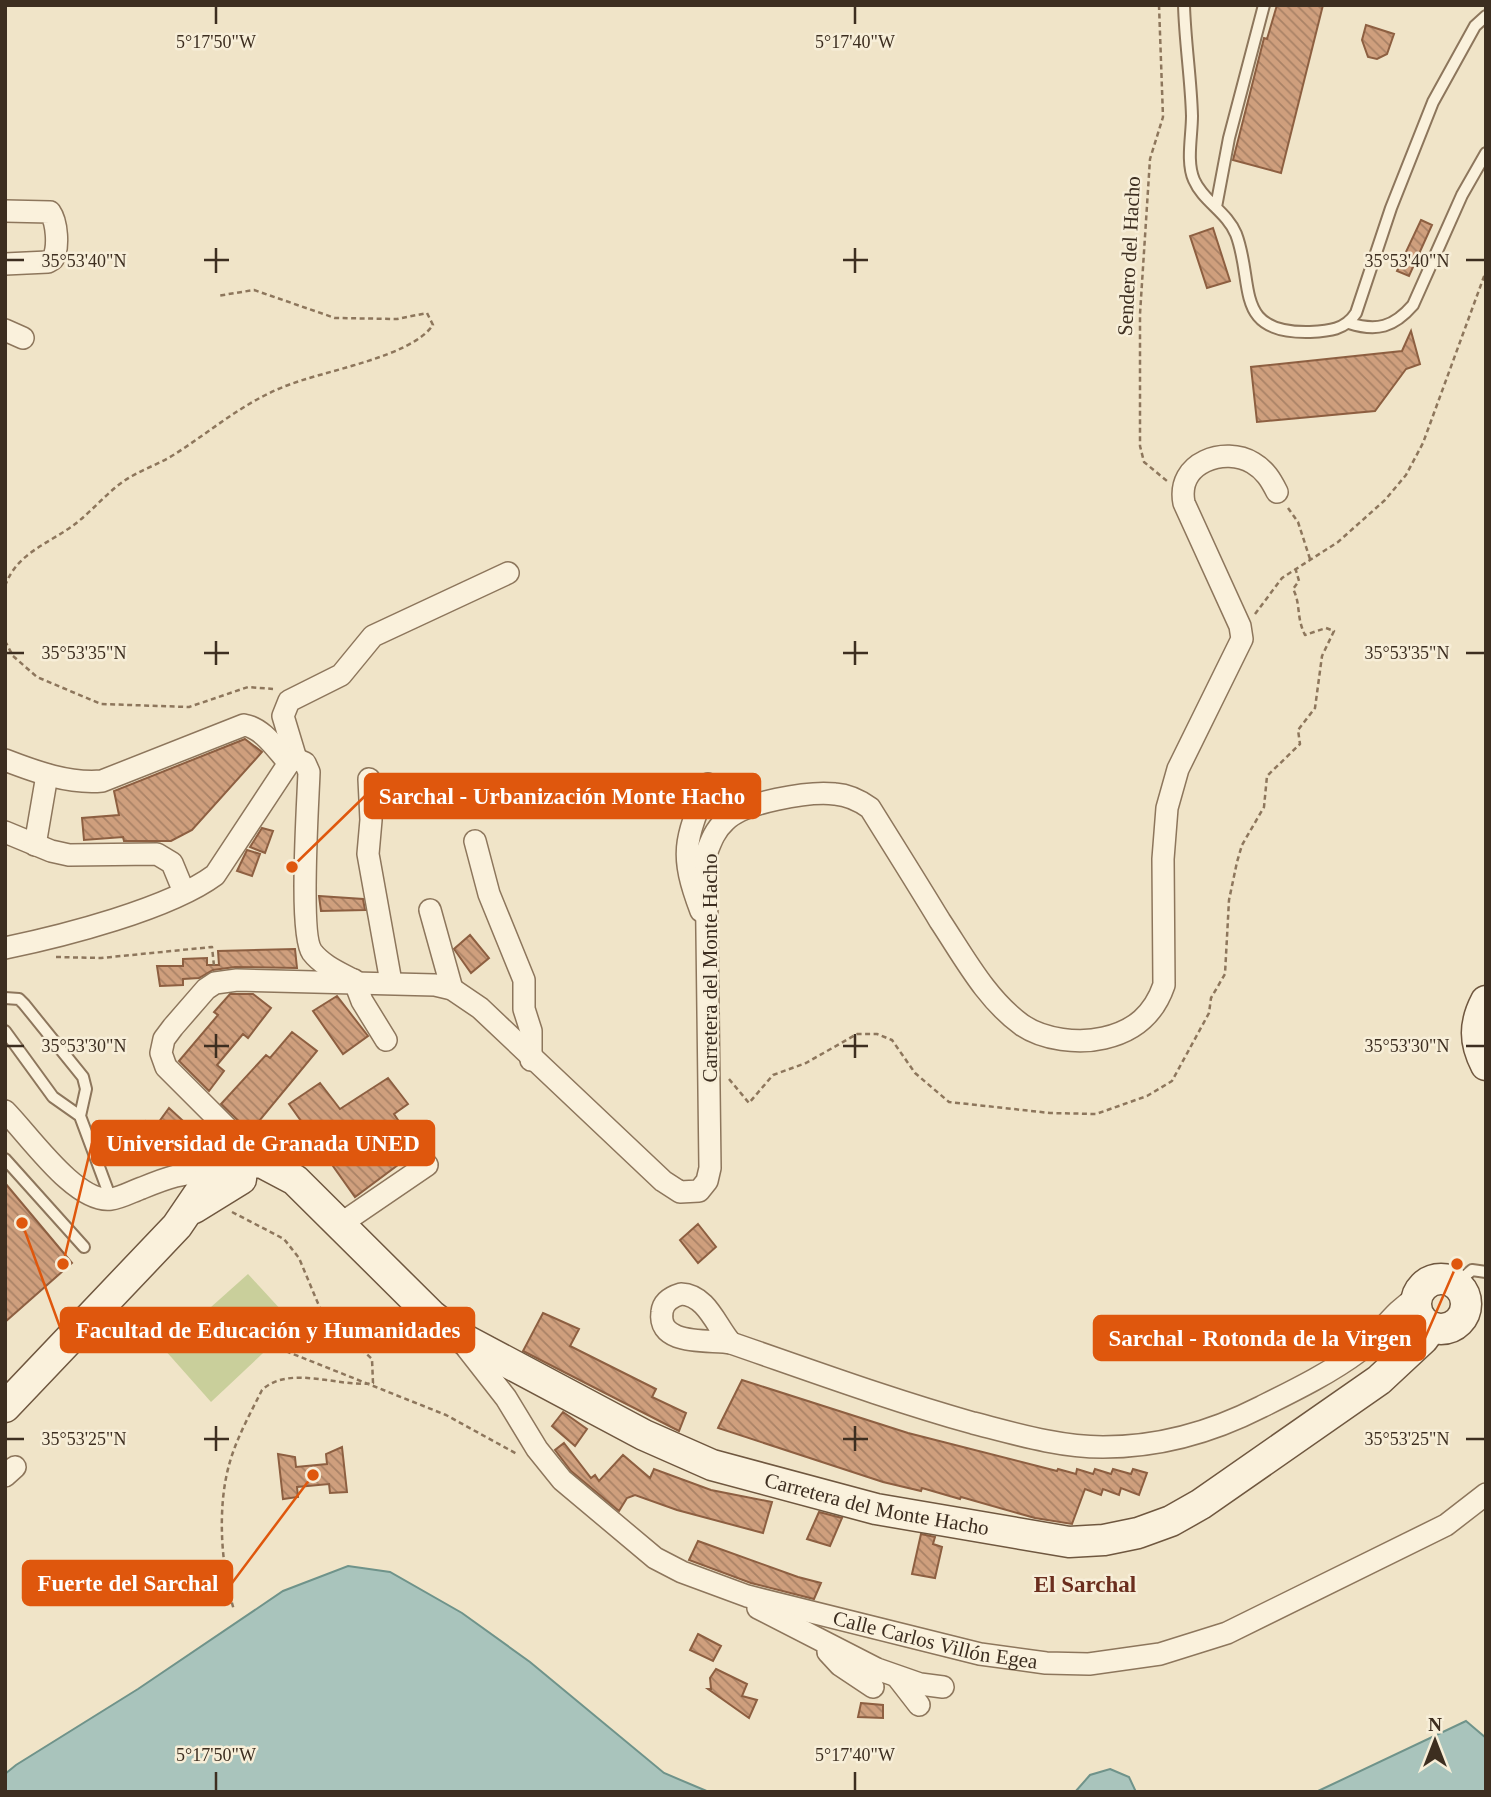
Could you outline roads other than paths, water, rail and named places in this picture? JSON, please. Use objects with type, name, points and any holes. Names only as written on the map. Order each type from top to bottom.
[{"type":"main road","points":[[1486,1001],[1478,1016],[1476,1033],[1478,1050],[1486,1065]]},
{"type":"main road","name":"Carretera del Monte Hacho","points":[[222,1180],[305,1190],[342,1223],[431,1315],[457,1336],[677,1451],[712,1465],[876,1509],[1069,1542],[1104,1540],[1138,1533],[1171,1521],[1201,1504],[1344,1407],[1379,1380],[1419,1316]]},
{"type":"main road","points":[[5,1408],[222,1180]]},
{"type":"main road","points":[[1433,1280],[1471,1283],[1461,1320],[1447,1329],[1419,1316],[1420,1290],[1433,1280]]},
{"type":"street","points":[[5,211],[50,212],[54,220],[56,253],[48,262],[5,264]]},
{"type":"street","name":"Carretera del Monte Hacho","points":[[311,951],[324,964],[354,980],[435,985],[452,989],[480,1008],[531,1060],[663,1181],[680,1192],[690,1194],[699,1191],[707,1181],[710,1168],[706,854],[713,835],[726,819],[743,808],[818,794],[845,795],[870,808],[973,971],[1001,1006],[1024,1026],[1051,1038],[1077,1040],[1119,1035],[1133,1027],[1158,1004],[1164,985],[1163,859],[1172,787],[1240,646],[1242,632],[1184,503],[1181,491],[1185,475],[1196,464],[1233,458],[1251,461],[1268,475],[1277,492]]},
{"type":"street","points":[[5,948],[125,916],[201,885],[215,874],[293,761],[283,716],[289,701],[341,675],[373,636],[508,573]]},
{"type":"street","points":[[5,760],[47,775],[87,782],[102,781],[244,725],[254,726],[293,761],[305,763],[309,772],[306,914],[311,951],[310,974],[301,980]]},
{"type":"street","points":[[35,845],[47,775]]},
{"type":"street","points":[[369,779],[371,821],[368,854],[391,982]]},
{"type":"street","points":[[707,927],[690,881],[686,848],[689,831],[708,784]]},
{"type":"street","points":[[5,832],[51,851],[88,857],[157,854],[172,863],[184,892]]},
{"type":"street","points":[[475,841],[489,894],[524,980],[524,1009],[531,1031],[531,1060]]},
{"type":"street","points":[[430,910],[452,989]]},
{"type":"street","points":[[5,1111],[83,1192],[111,1199],[182,1174],[222,1180],[243,1147],[241,1142],[170,1073],[161,1053],[164,1039],[173,1027],[215,983],[354,980],[362,1001],[386,1040]]},
{"type":"street","points":[[342,1223],[427,1165]]},
{"type":"street","points":[[731,1343],[911,1406],[1021,1436],[1061,1444],[1103,1447],[1172,1440],[1225,1424],[1419,1316]]},
{"type":"street","name":"Calle Carlos Villón Egea","points":[[457,1336],[506,1398],[549,1465],[591,1506],[655,1558],[682,1572],[747,1597],[980,1654],[1046,1663],[1101,1662],[1160,1654],[1227,1633],[1446,1525],[1486,1494]]},
{"type":"street","points":[[747,1597],[768,1615],[898,1678],[943,1688]]},
{"type":"street","points":[[819,1640],[840,1665],[873,1687]]},
{"type":"street","points":[[898,1678],[919,1705]]},
{"type":"lane","points":[[1184,5],[1192,116],[1191,172],[1195,183],[1228,220],[1236,235],[1249,304],[1260,319],[1276,329],[1294,332],[1324,331],[1349,323],[1367,329],[1385,328],[1401,319],[1413,305],[1462,195],[1486,153]]},
{"type":"lane","points":[[1216,207],[1229,138],[1264,5]]},
{"type":"lane","points":[[1349,323],[1362,300],[1391,208],[1433,102],[1475,26],[1486,16]]},
{"type":"lane","points":[[5,998],[19,999],[80,1071],[86,1089],[80,1116],[111,1199]]},
{"type":"lane","points":[[5,1031],[53,1097],[80,1116]]},
{"type":"lane","points":[[5,1160],[84,1247]]},
{"type":"water","points":[[348,1566],[390,1572],[462,1613],[530,1662],[664,1773],[709,1792],[5,1792],[5,1774],[16,1765],[138,1689],[283,1591]]},
{"type":"water","points":[[1466,1721],[1486,1738],[1486,1792],[1316,1792]]},
{"type":"water","points":[[1110,1769],[1129,1777],[1136,1792],[1075,1792],[1090,1775]]},
{"type":"place","name":"Sarchal - Urbanización Monte Hacho","points":[[292,867]]},
{"type":"place","name":"Facultad de Educación y Humanidades","points":[[22,1223]]},
{"type":"place","name":"Universidad de Granada UNED","points":[[63,1264]]},
{"type":"place","name":"Sarchal - Rotonda de la Virgen","points":[[1457,1264]]},
{"type":"place","name":"Fuerte del Sarchal","points":[[313,1475]]},
{"type":"district","name":"El Sarchal","points":[[1085,1584]]}]
